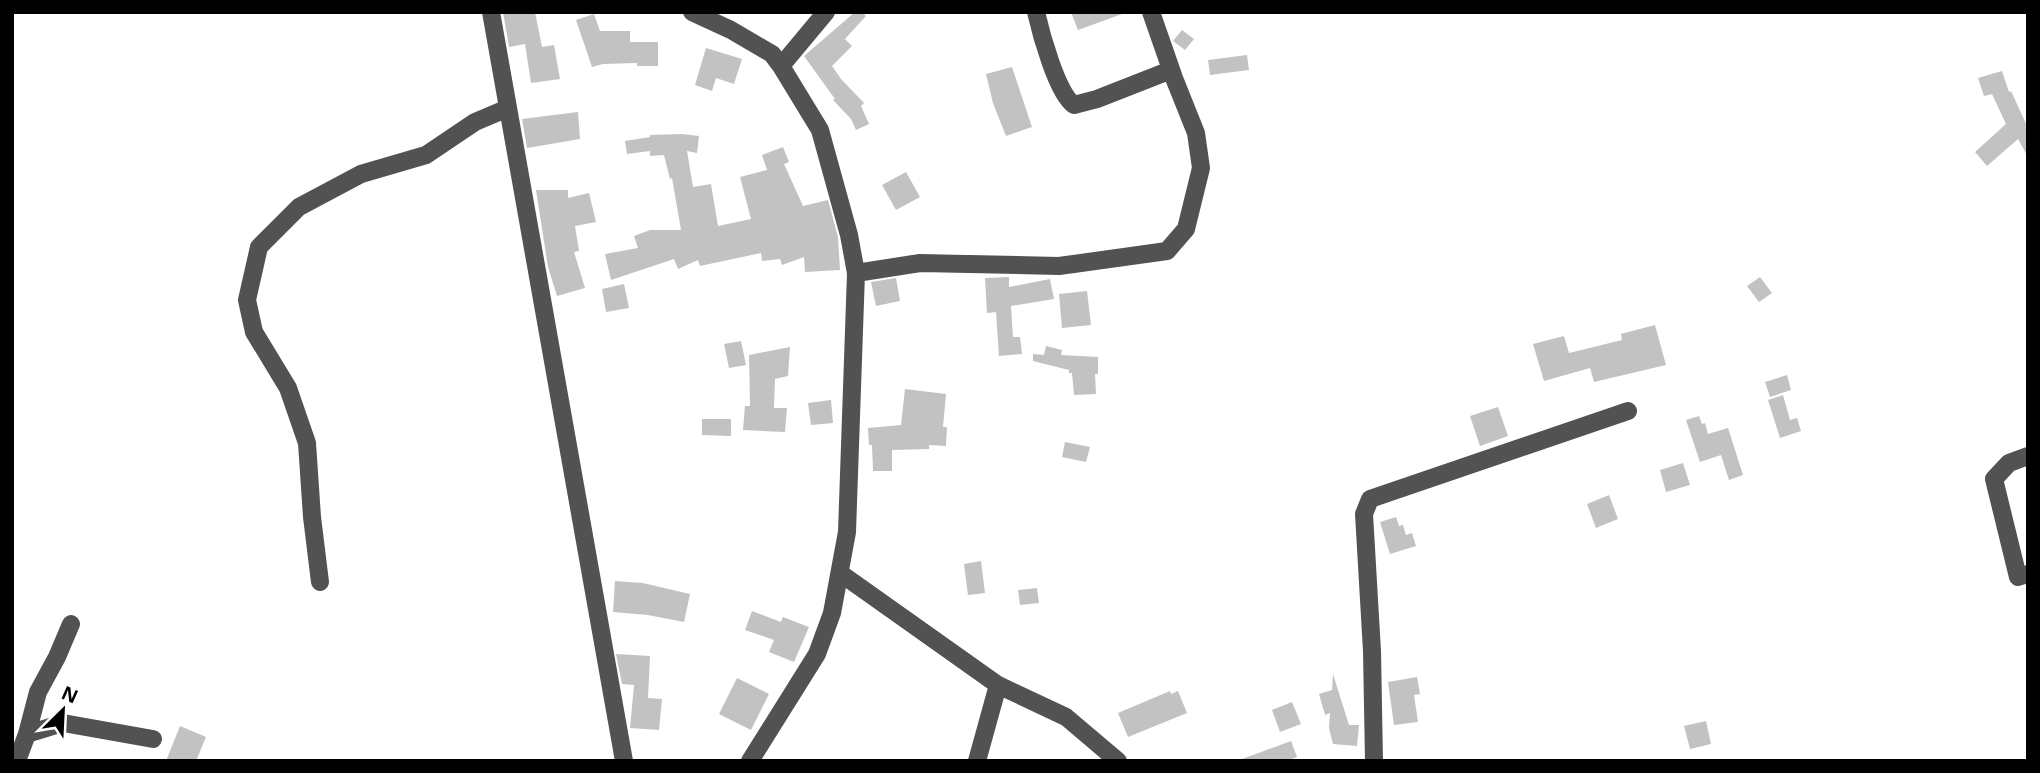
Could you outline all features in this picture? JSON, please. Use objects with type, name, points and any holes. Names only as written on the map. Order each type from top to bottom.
[{"type":"street","points":[[491,12],[624,761]]},
{"type":"street","points":[[692,12],[731,30],[772,54],[781,66],[820,130],[849,235],[856,272],[850,490],[847,532],[832,613],[817,654],[750,761]]},
{"type":"street","points":[[781,66],[826,12]]},
{"type":"street","points":[[1036,12],[1040,34],[1057,77],[1067,100],[1074,105],[1097,99],[1171,70]]},
{"type":"street","points":[[856,272],[920,263],[1059,266],[1167,251],[1186,229],[1200,168],[1196,133],[1151,12]]},
{"type":"street","points":[[320,582],[307,443],[288,388],[254,332],[247,300],[259,247],[299,207],[362,174],[426,155],[475,122],[508,108]]},
{"type":"street","points":[[1374,761],[1372,651],[1364,514],[1370,499],[1628,411]]},
{"type":"street","points":[[2028,456],[2009,463],[1994,479],[2018,577],[2028,574]]},
{"type":"street","points":[[840,573],[998,685],[1066,717],[1118,761]]},
{"type":"street","points":[[17,761],[38,692],[71,624]]},
{"type":"street","points":[[977,761],[998,685]]},
{"type":"street","points":[[27,734],[63,723],[153,739]]},
{"type":"building","points":[[503,12],[535,12],[542,47],[554,45],[560,79],[531,83],[525,44],[509,47]]},
{"type":"building","points":[[855,12],[862,12],[866,16],[845,39],[852,46],[832,66],[864,103],[861,106],[869,124],[856,130],[851,119],[833,100],[835,99],[804,56]]},
{"type":"building","points":[[1071,12],[1122,12],[1122,14],[1078,30]]},
{"type":"building","points":[[594,14],[600,31],[630,31],[630,42],[658,42],[658,66],[637,66],[637,63],[592,67],[576,20]]},
{"type":"building","points":[[1182,30],[1194,39],[1185,50],[1173,41]]},
{"type":"building","points":[[706,48],[742,59],[734,84],[716,78],[712,91],[695,85]]},
{"type":"building","points":[[1247,55],[1249,70],[1210,75],[1208,60]]},
{"type":"building","points":[[1012,67],[1032,127],[1006,136],[993,103],[986,74]]},
{"type":"building","points":[[2002,71],[2009,92],[2011,91],[2028,128],[2028,157],[2018,139],[1987,166],[1975,152],[2006,124],[1992,94],[1984,96],[1978,78]]},
{"type":"building","points":[[578,112],[580,139],[527,148],[522,119]]},
{"type":"building","points":[[650,135],[699,136],[697,153],[687,151],[693,187],[711,184],[718,226],[751,219],[740,177],[767,170],[762,155],[783,147],[789,162],[784,164],[803,206],[828,200],[838,237],[840,270],[805,272],[804,257],[782,265],[780,259],[762,261],[761,253],[700,266],[698,260],[678,269],[674,259],[611,280],[605,254],[638,248],[634,236],[650,230],[681,230],[672,178],[670,179],[664,155],[650,156],[650,151],[627,154],[625,141]]},
{"type":"building","points":[[906,172],[920,197],[896,210],[882,185]]},
{"type":"building","points":[[536,190],[568,190],[568,198],[589,193],[596,222],[575,226],[579,251],[574,252],[585,288],[557,296],[548,267]]},
{"type":"building","points":[[1009,277],[1009,287],[1050,279],[1054,299],[1011,306],[1013,337],[1020,337],[1022,354],[999,356],[996,312],[987,313],[985,278]]},
{"type":"building","points":[[1760,277],[1772,293],[1759,302],[1747,286]]},
{"type":"building","points":[[896,278],[900,301],[876,306],[871,282]]},
{"type":"building","points":[[624,284],[629,308],[606,312],[602,289]]},
{"type":"building","points":[[1087,291],[1091,325],[1062,328],[1059,294]]},
{"type":"building","points":[[1655,325],[1666,365],[1594,382],[1590,368],[1544,381],[1533,344],[1564,336],[1569,353],[1622,340],[1621,334]]},
{"type":"building","points":[[741,341],[746,365],[729,368],[724,344]]},
{"type":"building","points":[[1046,346],[1062,350],[1061,355],[1098,357],[1096,394],[1074,395],[1072,373],[1069,373],[1069,370],[1033,361],[1033,354],[1044,355]]},
{"type":"building","points":[[790,347],[788,376],[775,379],[774,408],[787,408],[785,432],[743,430],[745,406],[750,406],[749,355]]},
{"type":"building","points":[[1787,375],[1791,390],[1770,397],[1765,382]]},
{"type":"building","points":[[905,389],[946,394],[943,427],[947,427],[946,446],[929,445],[929,449],[892,450],[892,471],[873,471],[868,428],[901,425]]},
{"type":"building","points":[[1783,395],[1790,420],[1797,418],[1801,431],[1780,438],[1768,400]]},
{"type":"building","points":[[831,400],[833,423],[811,425],[808,403]]},
{"type":"building","points":[[1498,407],[1508,436],[1480,446],[1470,416]]},
{"type":"building","points":[[1699,416],[1702,424],[1705,423],[1708,434],[1728,428],[1743,475],[1729,480],[1721,455],[1700,462],[1686,420]]},
{"type":"building","points":[[702,419],[731,419],[731,436],[702,435]]},
{"type":"building","points":[[1065,442],[1090,447],[1086,462],[1062,457]]},
{"type":"building","points":[[1683,463],[1690,485],[1666,492],[1660,470]]},
{"type":"building","points":[[1609,495],[1618,519],[1596,528],[1587,504]]},
{"type":"building","points":[[1396,517],[1399,526],[1403,525],[1406,535],[1412,533],[1416,546],[1390,554],[1380,522]]},
{"type":"building","points":[[981,561],[985,593],[968,595],[964,564]]},
{"type":"building","points":[[615,581],[643,583],[690,594],[684,622],[613,612]]},
{"type":"building","points":[[1037,588],[1039,603],[1020,605],[1018,590]]},
{"type":"building","points":[[752,611],[781,622],[783,617],[809,627],[794,662],[769,652],[774,640],[745,630]]},
{"type":"building","points":[[616,654],[650,656],[648,698],[662,699],[659,730],[630,728],[634,685],[622,684]]},
{"type":"building","points":[[1333,674],[1349,725],[1359,725],[1357,746],[1333,744],[1329,728],[1330,713],[1325,715],[1319,694],[1332,690]]},
{"type":"building","points":[[1417,677],[1420,694],[1414,695],[1418,722],[1394,725],[1388,682]]},
{"type":"building","points":[[737,678],[769,694],[751,730],[719,714]]},
{"type":"building","points":[[1170,691],[1171,694],[1178,691],[1187,713],[1128,737],[1118,713]]},
{"type":"building","points":[[1292,702],[1301,724],[1280,732],[1272,710]]},
{"type":"building","points":[[1706,721],[1711,744],[1690,749],[1684,726]]},
{"type":"building","points":[[180,726],[206,737],[196,761],[166,761]]},
{"type":"building","points":[[1291,741],[1297,757],[1286,761],[1242,761],[1242,759]]}]
